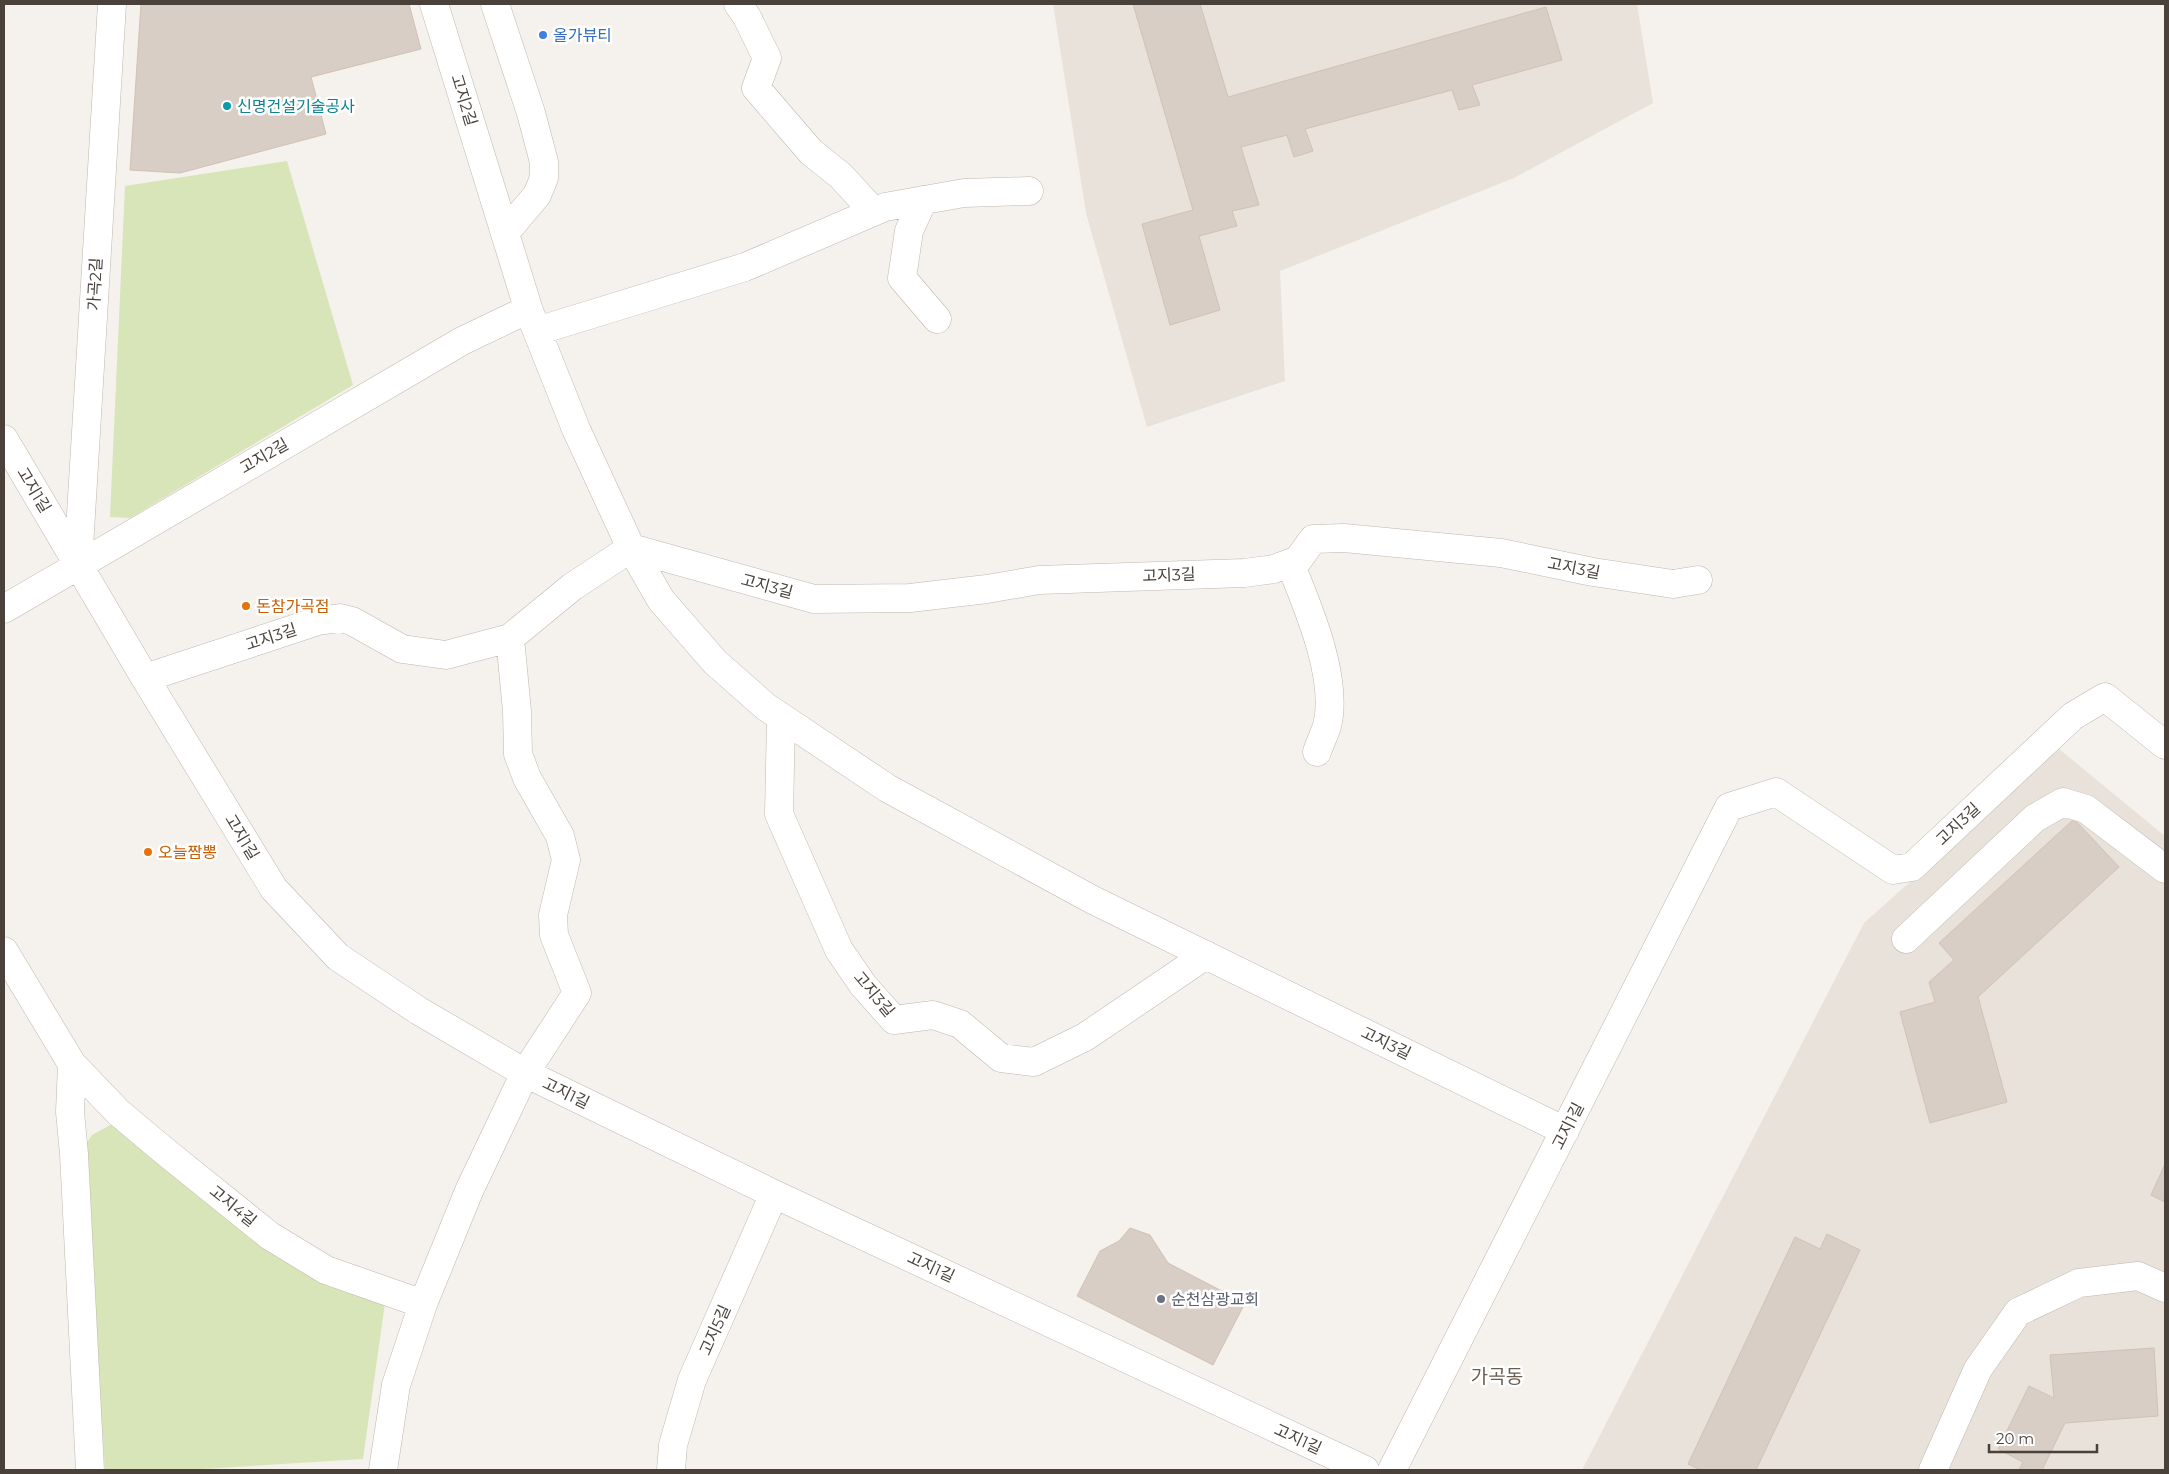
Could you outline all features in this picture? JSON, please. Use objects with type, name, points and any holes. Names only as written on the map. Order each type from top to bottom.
[{"type":"street","name":"가곡2길","points":[[78,564],[112,4]]},
{"type":"street","name":"고지2길","points":[[434,4],[533,321],[576,429],[631,548]]},
{"type":"street","points":[[495,4],[531,113],[544,162],[544,178],[537,195],[505,234]]},
{"type":"street","points":[[738,4],[747,17],[767,58],[756,88],[811,152],[840,176],[873,211]]},
{"type":"street","points":[[533,321],[745,267],[885,207],[964,193],[1029,191]]},
{"type":"street","points":[[923,200],[909,231],[902,278],[937,319]]},
{"type":"street","name":"고지2길","points":[[4,608],[462,341],[514,316],[533,321]]},
{"type":"street","name":"고지1길","points":[[4,439],[145,678],[274,889],[338,957],[419,1011],[525,1073],[774,1194],[1365,1470]]},
{"type":"street","name":"고지3길","points":[[145,678],[318,621],[340,618],[352,622],[402,649],[446,655],[510,638],[572,587],[631,548],[814,599],[910,598],[987,589],[1039,580],[1244,573],[1274,569],[1298,560],[1314,539],[1344,538],[1501,553],[1593,572],[1673,584],[1698,580]]},
{"type":"street","name":"고지3길","points":[[631,548],[661,600],[715,662],[781,719],[887,788],[1092,900],[1565,1131]]},
{"type":"street","points":[[1290,563],[1306,601],[1329,680],[1327,726],[1317,752]]},
{"type":"street","points":[[383,1470],[396,1385],[422,1304],[469,1191],[525,1073],[577,993],[554,935],[553,915],[566,860],[560,836],[527,778],[518,754],[517,711],[510,638]]},
{"type":"street","name":"고지3길","points":[[1729,807],[1776,792],[1893,870],[1912,867],[2073,716],[2105,697],[2165,745]]},
{"type":"street","name":"고지3길","points":[[781,719],[779,814],[839,950],[863,985],[894,1020],[933,1015],[960,1024],[1001,1058],[1034,1062],[1085,1037],[1206,955]]},
{"type":"street","points":[[1906,939],[2035,818],[2063,802],[2086,808],[2165,869]]},
{"type":"street","name":"고지1길","points":[[1392,1470],[1729,807]]},
{"type":"street","name":"고지4길","points":[[4,951],[72,1064],[118,1112],[270,1236],[326,1270],[422,1304]]},
{"type":"street","points":[[72,1064],[70,1112],[90,1470]]},
{"type":"street","name":"고지5길","points":[[673,1469],[673,1445],[692,1380],[774,1194]]},
{"type":"street","points":[[1933,1470],[1978,1369],[2018,1312],[2079,1283],[2138,1276],[2165,1288]]},
{"type":"shaded area","points":[[1053,4],[1637,4],[1653,103],[1514,178],[1280,271],[1285,381],[1147,427],[1086,213]]},
{"type":"shaded area","points":[[2059,749],[2165,836],[2165,1470],[1582,1470],[1864,923]]},
{"type":"green space","points":[[287,161],[353,385],[130,518],[110,517],[125,186]]},
{"type":"green space","points":[[116,1122],[385,1303],[363,1459],[186,1470],[105,1470],[82,1150],[92,1135]]},
{"type":"building","name":"신명건설기술공사","points":[[141,4],[409,4],[421,49],[311,77],[326,134],[180,173],[130,170]]},
{"type":"building","points":[[1133,4],[1200,4],[1228,97],[1546,7],[1562,60],[1472,85],[1480,105],[1459,110],[1452,90],[1305,129],[1313,151],[1294,157],[1287,135],[1241,147],[1259,205],[1232,211],[1237,226],[1199,236],[1220,310],[1170,325],[1142,224],[1193,210]]},
{"type":"building","points":[[2074,819],[2119,867],[1978,997],[2007,1102],[1930,1123],[1900,1012],[1935,1002],[1929,982],[1954,960],[1939,943]]},
{"type":"building","points":[[2165,1164],[2165,1202],[2151,1195]]},
{"type":"building","name":"순천삼광교회","points":[[1130,1228],[1150,1235],[1168,1263],[1245,1303],[1213,1365],[1077,1296],[1100,1251],[1119,1241]]},
{"type":"building","points":[[1827,1234],[1860,1250],[1756,1470],[1700,1470],[1688,1464],[1795,1237],[1820,1249]]},
{"type":"building","points":[[2154,1348],[2158,1416],[2065,1423],[2042,1470],[2019,1470],[2023,1462],[1998,1449],[2029,1386],[2054,1398],[2050,1355]]},
{"type":"place","name":"올가뷰티","points":[[543,35]]},
{"type":"place","name":"신명건설기술공사","points":[[227,106]]},
{"type":"place","name":"돈참가곡점","points":[[246,606]]},
{"type":"place","name":"오늘짬뽕","points":[[148,852]]},
{"type":"place","name":"순천삼광교회","points":[[1161,1299]]},
{"type":"district","name":"가곡동","points":[[1497,1376]]}]
